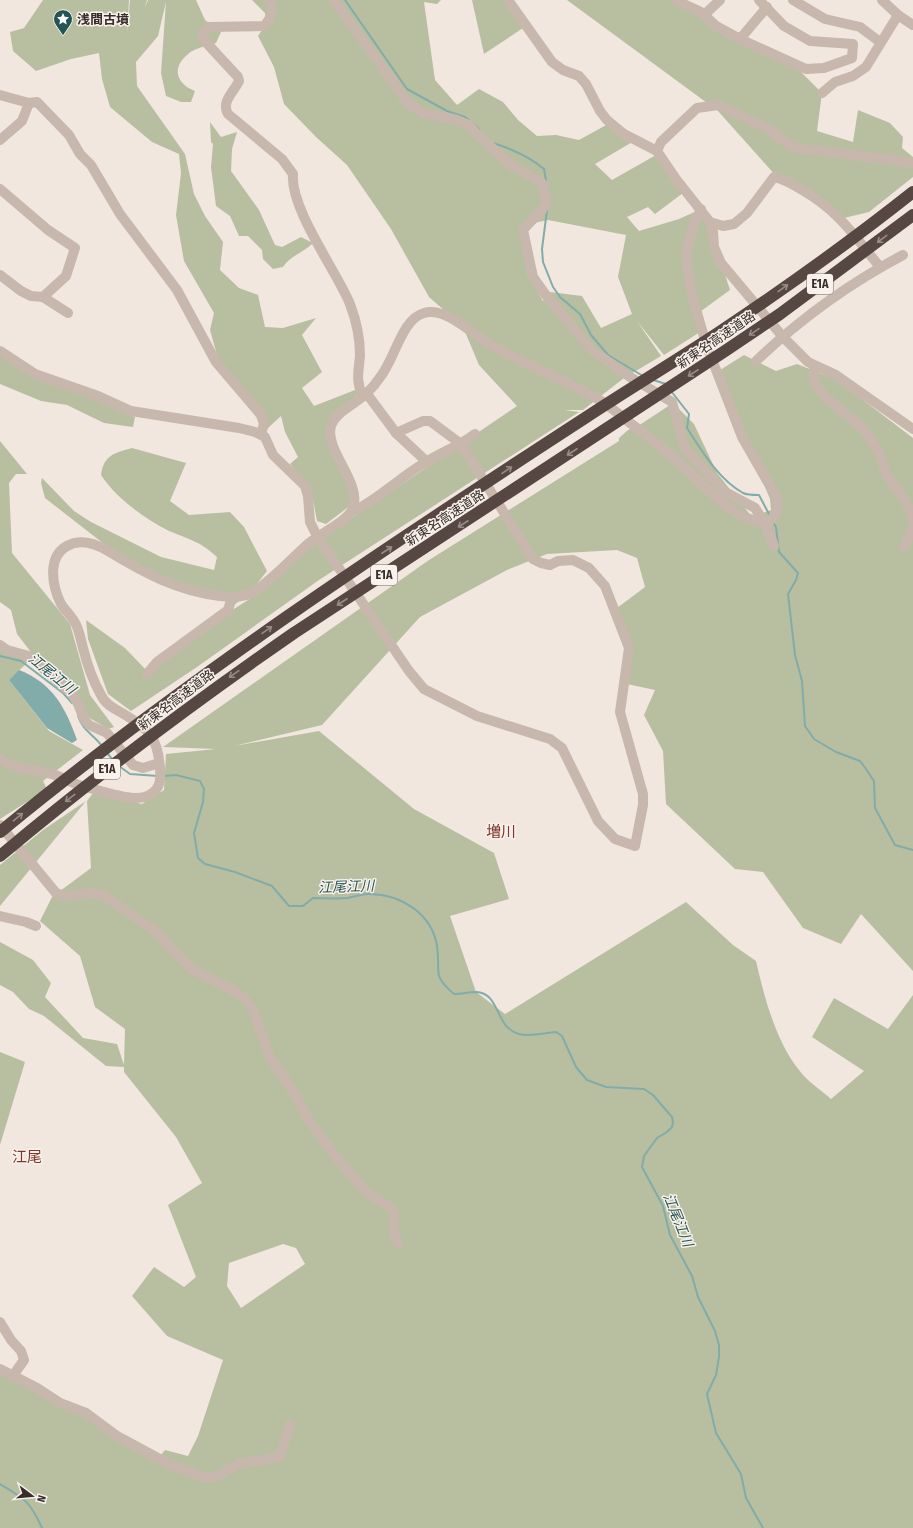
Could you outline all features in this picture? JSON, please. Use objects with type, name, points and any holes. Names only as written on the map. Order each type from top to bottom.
[{"type":"highway","name":"新東名高速道路","points":[[0,832],[156,710],[282,619],[771,297],[913,192]]},
{"type":"highway","name":"新東名高速道路","points":[[0,856],[48,816],[225,680],[294,633],[726,351],[780,314],[913,215]]},
{"type":"street","points":[[268,0],[272,7],[272,16],[264,26],[209,27],[204,31],[202,38],[238,77],[239,81],[233,93],[226,102],[225,108],[228,114],[282,159],[293,174],[292,183],[306,220],[350,303],[356,321],[360,356],[357,383],[396,433],[426,462]]},
{"type":"street","points":[[334,0],[408,103],[422,113],[458,120],[470,125],[478,135],[511,165],[542,183],[547,203],[542,211],[533,218],[524,230],[533,277],[545,294],[592,350],[630,377],[672,402],[685,449],[725,492],[755,508],[766,522],[774,546]]},
{"type":"street","points":[[508,0],[552,62],[563,70],[579,76],[586,84],[600,111],[607,120],[624,134],[657,151],[676,179],[710,222],[713,231],[714,247],[721,263],[781,335],[814,366],[823,368],[836,375],[913,429]]},
{"type":"street","points":[[676,0],[686,4],[704,15],[716,26],[740,39],[806,69],[824,68],[852,58],[853,44],[810,41],[784,26],[759,0]]},
{"type":"street","points":[[704,15],[720,0]]},
{"type":"street","points":[[793,0],[825,18],[860,26],[880,42]]},
{"type":"street","points":[[882,0],[898,15],[913,25]]},
{"type":"street","points":[[740,39],[767,7]]},
{"type":"street","points":[[822,93],[835,82],[854,76],[866,67],[898,15]]},
{"type":"street","points":[[0,94],[29,103],[37,102],[69,134],[80,154],[91,165],[120,214],[177,290],[216,362],[261,415],[264,424],[261,434]]},
{"type":"street","points":[[0,140],[22,121],[29,103]]},
{"type":"street","points":[[657,151],[661,142],[697,108],[718,105],[769,130],[789,145],[798,148],[913,163]]},
{"type":"street","points":[[710,222],[723,226],[734,224],[747,213],[774,177],[783,179],[823,202],[844,220],[879,265]]},
{"type":"street","points":[[0,189],[48,230],[75,248],[66,276],[43,297]]},
{"type":"street","points":[[701,209],[693,226],[686,255],[692,295],[706,344],[742,437],[777,498],[777,512],[766,522]]},
{"type":"street","points":[[756,361],[781,335],[879,265],[903,255]]},
{"type":"street","points":[[0,274],[21,291],[31,296],[43,297],[68,312]]},
{"type":"street","points":[[352,512],[355,502],[354,492],[332,440],[330,431],[335,418],[365,395],[383,374],[411,320],[420,314],[430,311],[439,312],[450,317],[491,346],[599,399],[653,440],[724,505],[743,516],[766,522]]},
{"type":"street","points":[[0,351],[35,374],[98,396],[131,411],[239,428],[261,434],[265,437],[273,455],[305,486],[308,496],[310,522],[319,539],[390,644],[424,689],[477,716],[550,739],[562,748],[598,821],[615,839],[635,846],[643,805],[643,794],[620,712],[629,648],[605,586],[589,568],[573,560],[558,561],[550,565],[533,559],[463,448],[430,422],[423,421],[396,433]]},
{"type":"street","points":[[814,366],[814,383],[827,398],[863,428],[880,454],[886,474],[909,509],[913,519]]},
{"type":"street","points":[[0,760],[22,770],[50,773],[79,785],[123,796],[144,798],[156,792],[160,782],[159,763],[154,740],[146,729],[107,705],[101,697],[84,653],[77,625],[61,604],[52,572],[54,562],[60,552],[67,546],[79,542],[97,544],[141,571],[166,583],[204,594],[232,597],[253,593],[352,512],[368,504],[426,462],[463,448],[475,434]]},
{"type":"street","points":[[904,547],[913,528]]},
{"type":"street","points":[[147,674],[157,662],[228,610],[232,597]]},
{"type":"street","points":[[0,645],[7,650],[29,656],[72,694],[84,719],[89,725],[107,733],[133,765],[143,768],[159,763]]},
{"type":"street","points":[[0,825],[56,893],[66,896],[92,893],[103,895],[158,933],[170,948],[193,970],[235,991],[244,998],[253,1010],[270,1057],[296,1096],[308,1119],[332,1152],[367,1193],[389,1206],[394,1213],[394,1233],[398,1243]]},
{"type":"street","points":[[0,916],[36,926]]},
{"type":"street","points":[[0,1322],[11,1340],[21,1350],[24,1360],[12,1377]]},
{"type":"street","points":[[0,1369],[12,1377],[37,1388],[60,1403],[86,1413],[117,1436],[166,1464],[206,1478],[218,1476],[238,1464],[280,1457],[290,1424]]},
{"type":"green space","points":[[43,0],[129,0],[127,35],[130,0],[147,0],[145,7],[148,0],[196,0],[205,20],[221,32],[216,43],[197,49],[190,53],[182,60],[179,66],[178,76],[180,80],[195,91],[191,102],[181,102],[166,96],[161,73],[166,2],[158,36],[136,62],[137,86],[185,154],[194,194],[205,216],[223,242],[220,270],[239,288],[258,295],[265,327],[283,328],[316,318],[302,335],[322,372],[302,388],[314,406],[355,390],[358,393],[329,427],[355,502],[326,524],[317,521],[311,489],[290,464],[298,457],[285,432],[281,416],[268,428],[262,411],[219,362],[210,330],[214,313],[184,261],[176,215],[181,173],[179,154],[152,142],[110,107],[102,79],[99,53],[71,59],[36,71],[13,51],[10,32],[24,28]]},
{"type":"green space","points":[[252,0],[441,0],[437,4],[424,2],[435,80],[457,105],[479,89],[503,102],[518,120],[537,136],[556,135],[579,140],[608,124],[634,141],[595,164],[612,180],[656,155],[683,193],[655,214],[648,207],[627,217],[639,231],[679,219],[699,210],[709,225],[730,290],[697,314],[700,332],[664,355],[637,321],[661,356],[624,378],[583,410],[565,410],[579,412],[319,580],[197,667],[131,711],[108,694],[88,639],[86,620],[125,648],[147,671],[190,637],[248,600],[318,541],[517,406],[479,365],[463,327],[429,297],[391,229],[347,165],[316,137],[284,104],[274,67],[258,36],[266,24],[265,13]],"holes":[[[548,220],[626,235],[618,277],[632,314],[601,328],[582,296],[550,292],[543,301],[527,273],[524,225]]]},
{"type":"green space","points":[[472,0],[507,0],[526,26],[484,54]]},
{"type":"green space","points":[[567,0],[673,0],[800,71],[822,93],[817,131],[853,142],[858,110],[890,123],[903,137],[902,148],[913,157],[913,177],[869,212],[844,218],[776,176],[718,111]]},
{"type":"green space","points":[[210,122],[221,137],[237,132],[232,149],[231,171],[259,210],[275,245],[282,247],[301,237],[313,243],[289,260],[283,267],[273,269],[263,259],[262,250],[248,236],[239,236],[230,216],[216,206],[211,167],[213,144],[211,142]]},
{"type":"green space","points":[[0,352],[135,417],[133,427],[104,423],[67,405],[41,401],[0,384]]},
{"type":"green space","points":[[744,355],[776,371],[797,364],[837,380],[913,438],[913,971],[861,914],[841,944],[803,928],[763,872],[735,869],[666,804],[663,751],[644,715],[655,690],[627,684],[629,648],[617,608],[645,587],[637,558],[617,550],[547,554],[507,570],[420,617],[322,725],[234,746],[319,731],[414,809],[494,853],[509,899],[450,916],[476,992],[505,1014],[686,902],[733,945],[756,961],[767,1003],[777,1032],[791,1059],[810,1082],[831,1099],[864,1071],[812,1037],[834,998],[888,1029],[913,995],[913,1528],[0,1528],[0,1367],[84,1417],[155,1462],[165,1450],[188,1456],[198,1436],[223,1360],[167,1336],[132,1296],[154,1267],[184,1287],[196,1277],[168,1205],[202,1183],[176,1137],[124,1072],[124,1067],[106,1066],[44,1016],[29,1009],[13,992],[0,985],[0,942],[33,960],[51,983],[45,997],[83,1038],[117,1044],[124,1065],[125,1029],[95,1007],[80,956],[40,921],[52,897],[91,868],[87,801],[94,792],[142,804],[164,790],[166,754],[216,749],[163,747],[429,560],[619,441],[619,438],[628,430],[638,426],[673,403],[694,424],[717,473],[752,517],[771,510],[770,499],[717,372]],"holes":[[[283,1244],[296,1248],[305,1264],[241,1308],[227,1286],[229,1263]]]},
{"type":"green space","points":[[0,441],[27,474],[16,474],[9,483],[12,553],[70,624],[90,695],[114,727],[108,729],[88,717],[34,656],[17,634],[11,610],[0,602]]},
{"type":"green space","points":[[132,448],[186,463],[170,501],[189,515],[230,512],[244,527],[267,571],[249,594],[234,605],[228,596],[163,582],[131,565],[45,498],[41,483],[42,478],[74,511],[91,522],[161,557],[214,570],[217,557],[205,547],[169,531],[141,514],[123,500],[107,484],[101,475],[102,468],[107,459],[115,453]]},
{"type":"green space","points":[[0,649],[29,661],[9,680],[49,731],[83,750],[43,781],[47,789],[0,819]]},
{"type":"green space","points":[[86,801],[0,906],[0,865],[43,830]]},
{"type":"green space","points":[[0,1052],[25,1062],[0,1145]]},
{"type":"water","points":[[19,670],[31,675],[41,682],[57,698],[68,718],[77,740],[72,743],[47,728],[9,680]]},
{"type":"waterway","points":[[345,0],[407,89],[447,111],[465,117],[479,129]]},
{"type":"waterway","points":[[493,143],[520,153],[538,164],[544,169],[546,181]]},
{"type":"waterway","points":[[547,210],[542,249],[543,262],[553,287],[560,297],[580,314],[591,335],[608,355],[643,376]]},
{"type":"waterway","points":[[653,380],[666,384]]},
{"type":"waterway","points":[[671,391],[689,414],[687,428],[711,464],[726,480],[743,493],[749,495],[759,495],[770,516]]},
{"type":"waterway","points":[[773,522],[776,527],[779,552],[798,573],[796,580],[788,594],[795,655],[802,681],[805,726],[814,739],[836,752],[860,761],[874,781],[875,808],[895,845],[913,850]]},
{"type":"waterway","name":"江尾江川","points":[[0,656],[21,661],[63,693],[72,703]]},
{"type":"waterway","name":"江尾江川","points":[[78,716],[85,729],[102,746]]},
{"type":"waterway","name":"江尾江川","points":[[107,753],[113,760]]},
{"type":"waterway","name":"江尾江川","points":[[119,766],[130,774],[158,776]]},
{"type":"waterway","name":"江尾江川","points":[[164,776],[176,775],[200,781],[204,789],[203,802],[194,833],[198,858],[205,864],[235,872],[272,886],[289,906],[303,906],[313,898],[347,898],[368,894],[383,895],[404,902],[414,908],[429,925],[437,946],[438,973],[442,982],[454,994],[476,992],[484,994],[490,998],[505,1025],[519,1034],[533,1035],[556,1032],[562,1036],[576,1067],[587,1080],[606,1087],[644,1089],[653,1095],[672,1117],[672,1127],[657,1138],[644,1156],[642,1167],[663,1206],[670,1235],[692,1276],[698,1297],[715,1331],[719,1345],[719,1357],[716,1375],[707,1394],[716,1433],[741,1474],[746,1498],[763,1528]]},
{"type":"waterway","points":[[0,1484],[21,1497],[30,1506],[42,1528]]},
{"type":"place","name":"浅間古墳","points":[[63,36]]},
{"type":"district","name":"増川","points":[[501,832]]},
{"type":"district","name":"江尾","points":[[27,1157]]}]
